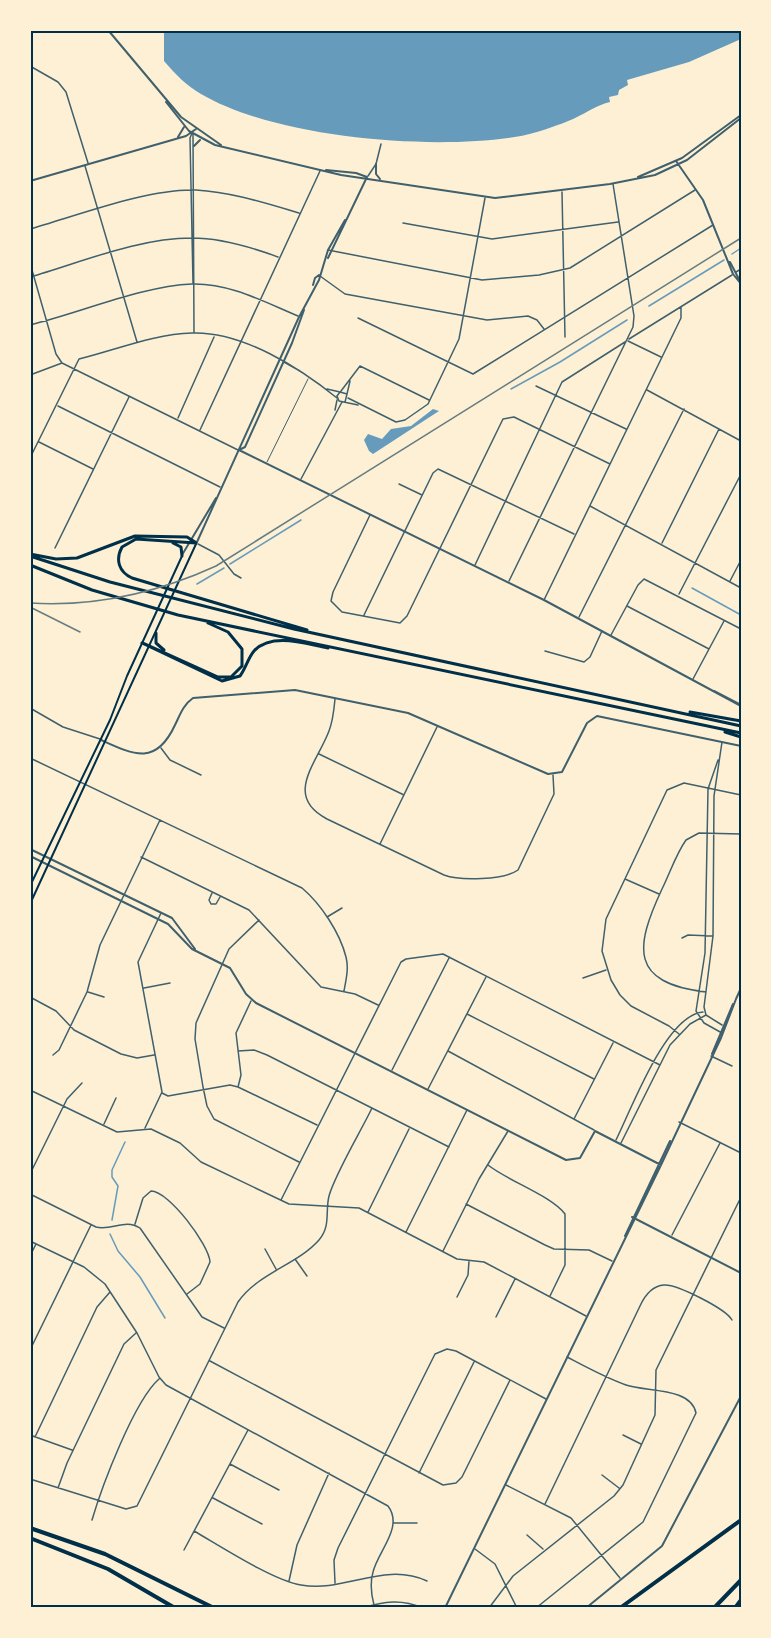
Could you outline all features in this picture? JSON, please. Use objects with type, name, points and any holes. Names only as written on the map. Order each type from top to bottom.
[{"type":"highway","points":[[620,1608],[741,1520]]},
{"type":"highway","points":[[30,1528],[105,1554],[214,1608]]},
{"type":"highway","points":[[30,1538],[108,1569],[175,1608]]},
{"type":"highway","points":[[714,1608],[741,1580]]},
{"type":"highway","points":[[735,1608],[741,1600]]},
{"type":"main road","points":[[30,555],[73,559],[91,554],[130,536],[189,540],[196,543],[107,742],[30,904]]},
{"type":"main road","points":[[189,540],[133,539],[124,544],[118,554],[119,564],[126,575],[330,637]]},
{"type":"main road","points":[[30,886],[101,740],[182,556],[179,545],[159,540]]},
{"type":"main road","points":[[30,555],[126,586],[330,637],[741,726]]},
{"type":"main road","points":[[30,565],[92,590],[178,615],[741,735]]},
{"type":"main road","points":[[149,647],[222,678],[231,677],[240,670],[244,655],[239,643],[223,629],[195,618]]},
{"type":"main road","points":[[156,633],[156,643],[170,655]]},
{"type":"main road","points":[[142,643],[222,681],[238,678],[257,648],[276,641],[389,659]]},
{"type":"main road","points":[[591,702],[593,693]]},
{"type":"main road","points":[[662,708],[741,721]]},
{"type":"street","points":[[108,30],[183,125],[202,140],[254,156],[320,170],[355,173],[486,197],[562,191],[646,178],[677,163],[741,116]]},
{"type":"street","points":[[30,66],[58,82],[66,92],[137,343]]},
{"type":"street","points":[[166,102],[195,129],[222,146]]},
{"type":"street","points":[[176,139],[183,132],[183,125]]},
{"type":"street","points":[[194,333],[190,138],[195,129]]},
{"type":"street","points":[[30,181],[192,133]]},
{"type":"street","points":[[192,133],[194,146],[192,238]]},
{"type":"street","points":[[194,146],[202,140]]},
{"type":"street","points":[[380,179],[376,174],[376,164],[381,144]]},
{"type":"street","points":[[673,158],[696,189],[741,283]]},
{"type":"street","points":[[239,450],[245,447],[284,362],[313,289],[315,278],[319,275],[328,250],[376,164]]},
{"type":"street","points":[[200,431],[320,170]]},
{"type":"street","points":[[509,583],[627,341],[634,319],[613,183]]},
{"type":"street","points":[[328,250],[470,277],[498,280],[564,270],[696,189]]},
{"type":"street","points":[[30,229],[153,194],[190,190],[237,196],[300,213]]},
{"type":"street","points":[[562,191],[565,337]]},
{"type":"street","points":[[326,389],[341,392],[360,405],[399,422],[419,412],[430,400],[458,342],[486,197]]},
{"type":"street","points":[[326,259],[333,252],[345,220]]},
{"type":"street","points":[[403,223],[494,239],[619,222]]},
{"type":"street","points":[[358,318],[475,374],[713,224]]},
{"type":"street","points":[[32,276],[156,242],[192,238],[229,242],[279,257]]},
{"type":"street","points":[[30,263],[56,354],[63,363],[544,600],[741,705]]},
{"type":"street","points":[[474,566],[564,380],[741,269]]},
{"type":"street","points":[[319,275],[345,294],[487,320],[528,316],[537,320],[545,330]]},
{"type":"street","points":[[30,326],[124,299],[194,284],[239,291],[260,298],[298,317]]},
{"type":"street","points":[[544,600],[681,318],[681,306]]},
{"type":"street","points":[[240,578],[219,555],[196,543],[298,317],[304,310]]},
{"type":"street","points":[[30,458],[79,359],[137,343],[194,333],[241,341],[301,371],[337,399],[360,405]]},
{"type":"street","points":[[178,420],[214,336]]},
{"type":"street","points":[[627,341],[661,357]]},
{"type":"street","points":[[30,375],[63,363]]},
{"type":"street","points":[[301,480],[334,413],[347,396],[356,368],[362,367],[430,400]]},
{"type":"street","points":[[334,413],[337,399],[350,381]]},
{"type":"street","points":[[536,386],[627,430]]},
{"type":"street","points":[[647,389],[741,441]]},
{"type":"street","points":[[55,548],[130,396]]},
{"type":"street","points":[[56,406],[221,488]]},
{"type":"street","points":[[579,618],[684,409]]},
{"type":"street","points":[[370,515],[333,592],[332,603],[342,612],[395,623],[403,620],[504,419],[514,417],[610,464]]},
{"type":"street","points":[[661,545],[719,429]]},
{"type":"street","points":[[39,442],[94,469]]},
{"type":"street","points":[[364,616],[433,473],[438,469],[575,535]]},
{"type":"street","points":[[679,595],[741,474]]},
{"type":"street","points":[[399,484],[423,496]]},
{"type":"street","points":[[182,556],[189,540],[216,498]]},
{"type":"street","points":[[590,506],[741,588]]},
{"type":"street","points":[[729,582],[741,560]]},
{"type":"street","points":[[611,635],[638,585],[644,579],[679,595],[741,629]]},
{"type":"street","points":[[627,606],[709,649]]},
{"type":"street","points":[[693,679],[724,620]]},
{"type":"street","points":[[545,651],[584,663],[590,657],[602,630]]},
{"type":"street","points":[[30,708],[63,727],[137,755],[160,747],[168,738],[184,707],[196,697],[295,690],[413,714],[543,773],[553,775],[567,766],[592,718],[605,716],[741,746]]},
{"type":"street","points":[[335,698],[330,729],[305,783],[306,797],[311,808],[327,819],[453,878],[510,875],[521,867],[554,794],[553,775]]},
{"type":"street","points":[[380,845],[438,725]]},
{"type":"street","points":[[722,742],[708,789],[706,936],[696,1012],[699,1019],[723,1034]]},
{"type":"street","points":[[160,747],[170,760],[201,775]]},
{"type":"street","points":[[318,753],[404,795]]},
{"type":"street","points":[[30,758],[299,886],[317,902],[346,954],[344,991]]},
{"type":"street","points":[[718,759],[714,790],[713,936],[704,1012],[724,1026]]},
{"type":"street","points":[[679,1035],[626,1001],[616,990],[602,951],[602,931],[667,790],[681,783],[741,795]]},
{"type":"street","points":[[53,1055],[59,1050],[87,992],[95,957],[160,819]]},
{"type":"street","points":[[706,992],[668,984],[648,965],[644,954],[643,934],[685,841],[693,834],[707,832],[741,834]]},
{"type":"street","points":[[30,849],[176,921],[197,951]]},
{"type":"street","points":[[30,856],[171,925],[182,940],[237,975],[252,1000],[508,1131],[570,1161],[580,1158],[595,1131]]},
{"type":"street","points":[[141,857],[249,910],[316,983],[329,990],[344,991],[378,1005]]},
{"type":"street","points":[[625,878],[660,894]]},
{"type":"street","points":[[212,892],[209,900],[212,904],[216,904],[220,896]]},
{"type":"street","points":[[326,917],[342,908]]},
{"type":"street","points":[[145,1128],[162,1092],[139,957],[161,913]]},
{"type":"street","points":[[259,920],[232,945],[200,1014],[195,1030],[203,1090],[207,1106],[217,1122],[300,1162]]},
{"type":"street","points":[[682,938],[713,936]]},
{"type":"street","points":[[281,1200],[378,1005],[402,962],[413,957],[437,953],[450,958],[660,1065]]},
{"type":"street","points":[[392,1070],[450,958]]},
{"type":"street","points":[[583,978],[607,969]]},
{"type":"street","points":[[428,1089],[486,976]]},
{"type":"street","points":[[143,988],[170,983]]},
{"type":"street","points":[[711,1056],[719,1032],[741,988]]},
{"type":"street","points":[[87,992],[104,997]]},
{"type":"street","points":[[30,997],[56,1011],[70,1027],[130,1057],[155,1055]]},
{"type":"street","points":[[238,1087],[241,1075],[236,1033],[252,1000]]},
{"type":"street","points":[[615,1142],[662,1045],[689,1015],[704,1012]]},
{"type":"street","points":[[467,1014],[594,1079]]},
{"type":"street","points":[[620,1144],[667,1048],[679,1035],[706,1015]]},
{"type":"street","points":[[445,1608],[723,1034],[724,1026]]},
{"type":"street","points":[[574,1120],[614,1042]]},
{"type":"street","points":[[238,1051],[260,1052],[448,1147]]},
{"type":"street","points":[[448,1051],[660,1164]]},
{"type":"street","points":[[711,1056],[732,1066]]},
{"type":"street","points":[[30,1174],[71,1093],[82,1083]]},
{"type":"street","points":[[162,1092],[168,1096],[230,1086],[238,1087],[318,1125]]},
{"type":"street","points":[[30,1090],[103,1126],[122,1132],[145,1128],[180,1143],[201,1162],[294,1205],[354,1207],[368,1212],[457,1259],[484,1262],[586,1317]]},
{"type":"street","points":[[103,1126],[116,1098]]},
{"type":"street","points":[[637,1098],[642,1100]]},
{"type":"street","points":[[30,1479],[129,1509],[139,1504],[244,1293],[321,1238],[328,1223],[331,1193],[372,1108]]},
{"type":"street","points":[[406,1232],[467,1109]]},
{"type":"street","points":[[680,1122],[741,1154]]},
{"type":"street","points":[[368,1212],[410,1128]]},
{"type":"street","points":[[442,1252],[466,1204],[508,1131]]},
{"type":"street","points":[[671,1237],[720,1143]]},
{"type":"street","points":[[488,1165],[505,1178],[560,1208],[566,1216],[566,1265],[549,1296]]},
{"type":"street","points":[[134,1225],[143,1198],[151,1191],[160,1193],[178,1209],[210,1257],[210,1265],[202,1282],[187,1294]]},
{"type":"street","points":[[30,1194],[91,1225],[103,1228],[118,1224],[134,1225],[153,1244],[202,1317],[225,1329]]},
{"type":"street","points":[[489,1608],[505,1585],[543,1550],[620,1488],[656,1414],[655,1373],[741,1197]]},
{"type":"street","points":[[466,1204],[544,1245],[589,1250],[613,1262]]},
{"type":"street","points":[[634,1217],[741,1273]]},
{"type":"street","points":[[30,1350],[91,1225]]},
{"type":"street","points":[[30,1241],[97,1276],[111,1292],[137,1333],[160,1378],[166,1385],[388,1506],[393,1524],[372,1577],[374,1605]]},
{"type":"street","points":[[30,1256],[36,1244]]},
{"type":"street","points":[[265,1249],[277,1270]]},
{"type":"street","points":[[294,1258],[307,1276]]},
{"type":"street","points":[[457,1297],[468,1275],[469,1260]]},
{"type":"street","points":[[496,1317],[515,1278]]},
{"type":"street","points":[[545,1504],[649,1292],[657,1287],[669,1285],[721,1310],[732,1320]]},
{"type":"street","points":[[35,1437],[97,1307],[111,1292]]},
{"type":"street","points":[[58,1488],[73,1450],[124,1344],[137,1333]]},
{"type":"street","points":[[334,1583],[333,1570],[338,1548],[435,1353],[449,1349],[547,1399]]},
{"type":"street","points":[[536,1608],[640,1525],[649,1514],[696,1416],[694,1406],[680,1396],[630,1387],[567,1357]]},
{"type":"street","points":[[209,1361],[442,1485],[454,1484],[462,1477],[510,1380]]},
{"type":"street","points":[[419,1474],[475,1361]]},
{"type":"street","points":[[92,1520],[102,1484],[146,1393],[160,1378]]},
{"type":"street","points":[[586,1608],[652,1556],[666,1539],[741,1396]]},
{"type":"street","points":[[184,1550],[249,1429]]},
{"type":"street","points":[[30,1435],[73,1450]]},
{"type":"street","points":[[623,1435],[642,1444]]},
{"type":"street","points":[[230,1464],[279,1490]]},
{"type":"street","points":[[289,1582],[297,1545],[329,1472]]},
{"type":"street","points":[[602,1475],[620,1488]]},
{"type":"street","points":[[505,1485],[545,1504],[577,1524],[621,1579]]},
{"type":"street","points":[[212,1497],[262,1524]]},
{"type":"street","points":[[393,1524],[417,1524]]},
{"type":"street","points":[[194,1532],[289,1582],[311,1586],[405,1573],[427,1581]]},
{"type":"street","points":[[527,1535],[543,1550]]},
{"type":"street","points":[[474,1549],[495,1564],[517,1608]]},
{"type":"street","points":[[363,1608],[400,1601],[423,1608]]},
{"type":"lane","points":[[266,464],[309,377]]},
{"type":"water","points":[[164,30],[741,30],[741,39],[689,62],[627,80],[628,85],[619,90],[618,95],[609,97],[610,102],[549,128],[521,136],[445,142],[357,138],[271,122],[233,109],[196,91],[168,66],[164,61]]},
{"type":"water","points":[[433,409],[439,411],[373,454],[369,451],[364,440],[368,434],[382,439],[391,429],[411,426]]},
{"type":"waterway","points":[[732,254],[741,248]]},
{"type":"waterway","points":[[649,306],[724,260]]},
{"type":"waterway","points":[[511,389],[560,362],[627,320]]},
{"type":"waterway","points":[[230,564],[301,520]]},
{"type":"waterway","points":[[197,584],[224,568]]},
{"type":"waterway","points":[[692,588],[741,615]]},
{"type":"waterway","points":[[112,1220],[118,1186],[112,1177],[112,1170],[125,1142]]},
{"type":"waterway","points":[[110,1234],[118,1251],[140,1277],[165,1318]]},
{"type":"railway","points":[[30,603],[78,603],[125,596],[171,584],[216,566],[741,238]]},
{"type":"railway","points":[[30,607],[80,632]]}]
